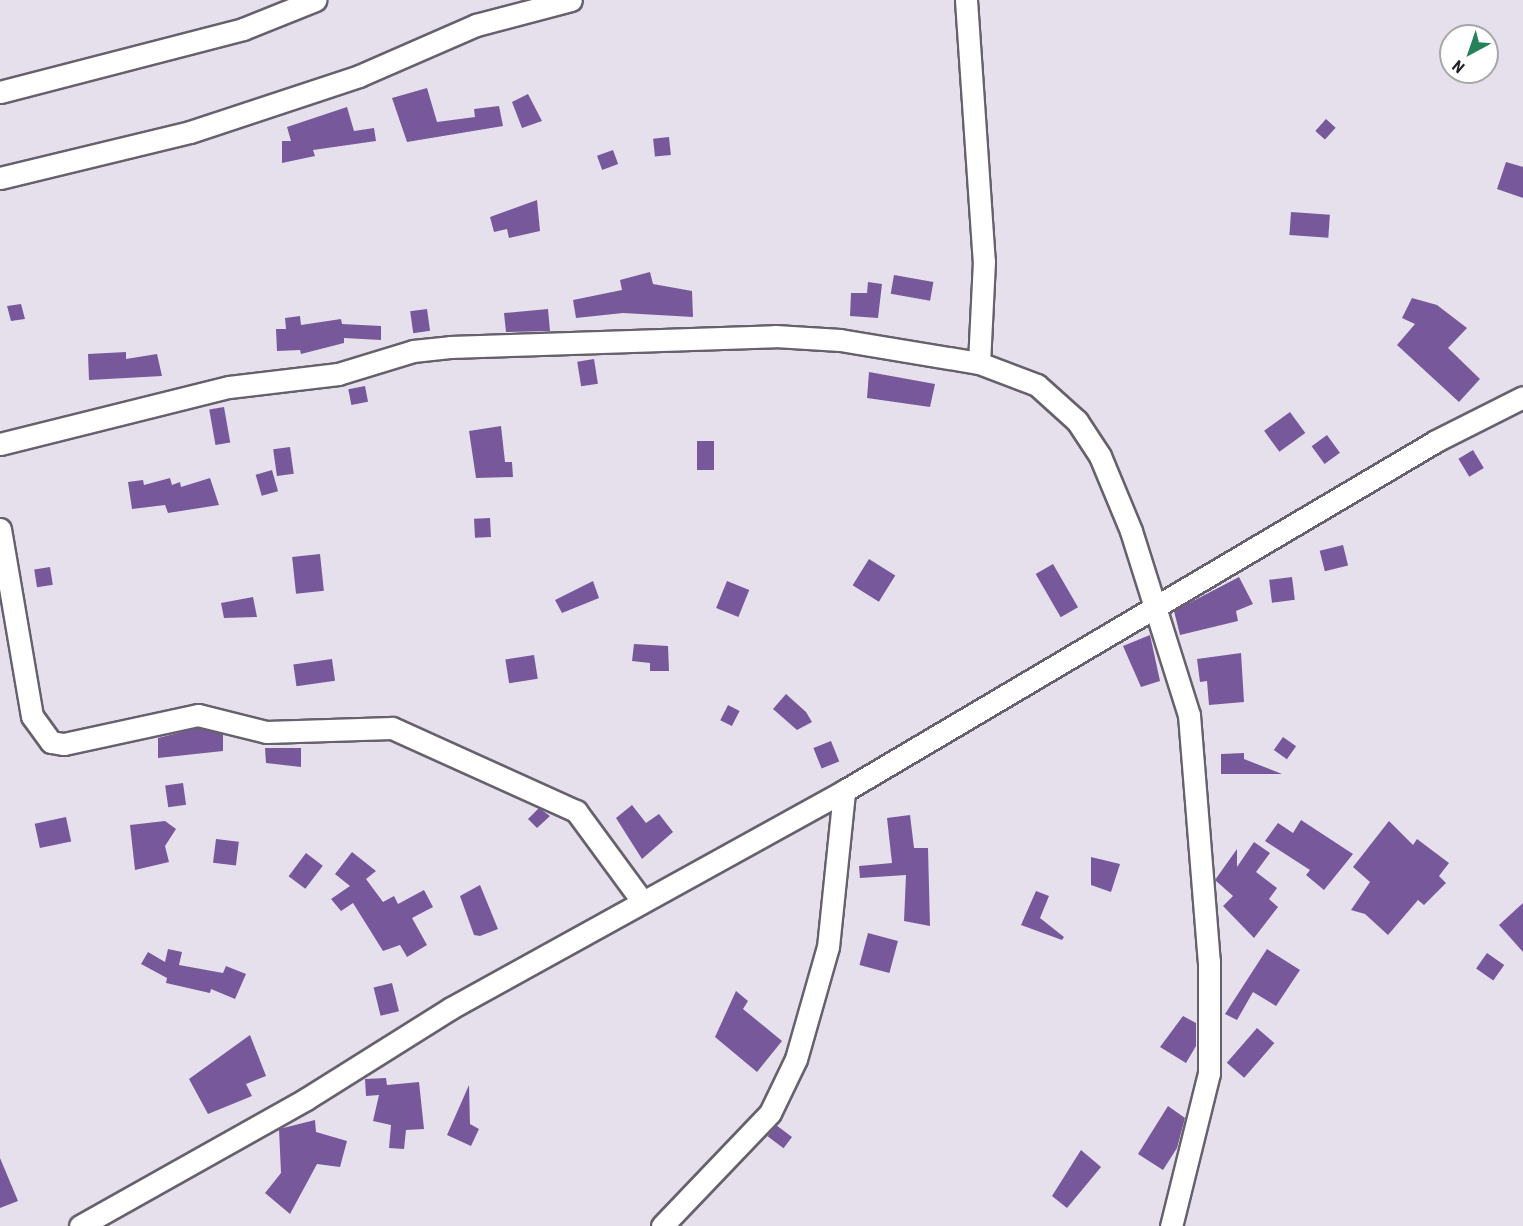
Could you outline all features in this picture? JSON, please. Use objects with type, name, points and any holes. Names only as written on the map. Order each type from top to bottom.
[{"type":"street","points":[[0,92],[243,29],[315,0]]},
{"type":"street","points":[[0,178],[190,132],[358,76],[476,25],[571,0]]},
{"type":"street","points":[[966,0],[984,261],[979,363]]},
{"type":"street","points":[[0,444],[229,387],[338,374],[413,351],[450,347],[775,336],[840,340],[979,363],[1037,385],[1077,421],[1104,466],[1156,608],[1189,715],[1209,961],[1209,1073],[1171,1226]]},
{"type":"street","points":[[80,1226],[642,901],[844,791],[1436,441],[1523,398]]},
{"type":"street","points":[[0,529],[32,716],[51,742],[64,744],[198,715],[266,732],[392,728],[576,811],[642,901]]},
{"type":"street","points":[[662,1226],[770,1113],[796,1059],[828,947],[844,791]]},
{"type":"building","points":[[427,88],[437,122],[475,117],[474,109],[499,106],[503,126],[407,142],[392,98]]},
{"type":"building","points":[[528,94],[542,121],[522,128],[512,102]]},
{"type":"building","points":[[347,107],[354,131],[374,128],[376,141],[313,150],[315,156],[282,163],[282,141],[291,141],[287,127]]},
{"type":"building","points":[[1326,119],[1336,128],[1325,140],[1315,131]]},
{"type":"building","points":[[669,137],[671,155],[655,157],[653,139]]},
{"type":"building","points":[[613,150],[618,164],[602,170],[597,156]]},
{"type":"building","points":[[1506,162],[1523,167],[1523,198],[1497,189]]},
{"type":"building","points":[[537,200],[540,231],[509,238],[507,229],[494,232],[490,217]]},
{"type":"building","points":[[1291,212],[1330,215],[1328,238],[1289,235]]},
{"type":"building","points":[[650,272],[653,284],[692,291],[693,317],[623,313],[576,318],[573,300],[622,290],[620,280]]},
{"type":"building","points":[[894,275],[933,282],[930,301],[891,294]]},
{"type":"building","points":[[868,282],[882,284],[878,318],[850,316],[851,293],[867,293]]},
{"type":"building","points":[[1412,298],[1437,305],[1467,328],[1448,348],[1480,379],[1459,402],[1397,345],[1415,324],[1402,318]]},
{"type":"building","points":[[21,304],[25,319],[11,321],[7,306]]},
{"type":"building","points":[[427,309],[430,331],[413,333],[410,311]]},
{"type":"building","points":[[548,309],[550,331],[506,332],[504,313]]},
{"type":"building","points":[[300,316],[301,325],[341,319],[342,324],[381,326],[381,340],[344,338],[344,343],[301,354],[300,350],[277,351],[276,329],[286,329],[285,318]]},
{"type":"building","points":[[126,352],[126,359],[157,354],[162,376],[89,380],[88,354]]},
{"type":"building","points":[[594,359],[598,384],[581,386],[577,362]]},
{"type":"building","points":[[869,372],[935,384],[930,407],[867,398]]},
{"type":"building","points":[[365,386],[368,402],[351,405],[348,389]]},
{"type":"building","points":[[224,407],[230,442],[215,445],[209,410]]},
{"type":"building","points":[[1290,412],[1305,433],[1279,452],[1264,431]]},
{"type":"building","points":[[501,426],[505,462],[512,462],[513,477],[476,478],[469,431]]},
{"type":"building","points":[[1327,435],[1340,453],[1325,464],[1312,446]]},
{"type":"building","points":[[697,441],[714,441],[714,470],[697,470]]},
{"type":"building","points":[[290,447],[294,474],[277,476],[273,449]]},
{"type":"building","points":[[1473,450],[1484,468],[1469,477],[1458,459]]},
{"type":"building","points":[[272,470],[278,491],[262,496],[256,475]]},
{"type":"building","points":[[170,478],[172,485],[180,482],[181,487],[210,478],[219,505],[168,513],[165,505],[132,509],[128,482],[143,480],[144,485]]},
{"type":"building","points":[[490,518],[491,537],[475,538],[474,519]]},
{"type":"building","points":[[1343,545],[1348,565],[1325,571],[1320,551]]},
{"type":"building","points":[[320,554],[324,591],[296,594],[292,557]]},
{"type":"building","points":[[869,559],[895,575],[879,602],[853,585]]},
{"type":"building","points":[[1053,564],[1078,607],[1061,617],[1036,574]]},
{"type":"building","points":[[50,567],[53,585],[37,587],[34,570]]},
{"type":"building","points":[[1239,577],[1253,604],[1236,611],[1238,621],[1180,635],[1174,611]]},
{"type":"building","points":[[1292,577],[1295,600],[1272,603],[1269,580]]},
{"type":"building","points":[[593,581],[599,598],[562,613],[555,600]]},
{"type":"building","points":[[727,581],[749,590],[738,617],[716,608]]},
{"type":"building","points":[[253,597],[257,617],[224,618],[221,603]]},
{"type":"building","points":[[1150,635],[1160,681],[1141,687],[1123,646]]},
{"type":"building","points":[[634,644],[668,646],[669,671],[650,671],[650,663],[632,661]]},
{"type":"building","points":[[1241,653],[1244,702],[1209,705],[1207,681],[1200,682],[1197,659]]},
{"type":"building","points":[[534,655],[538,679],[509,683],[505,660]]},
{"type":"building","points":[[332,659],[335,681],[296,686],[293,664]]},
{"type":"building","points":[[786,694],[806,712],[812,722],[797,730],[773,709]]},
{"type":"building","points":[[728,705],[740,711],[732,726],[720,720]]},
{"type":"building","points":[[198,728],[223,734],[223,751],[158,758],[158,738]]},
{"type":"building","points":[[1283,737],[1296,746],[1287,759],[1274,750]]},
{"type":"building","points":[[831,741],[839,761],[822,769],[813,748]]},
{"type":"building","points":[[265,748],[301,748],[301,767],[266,763]]},
{"type":"building","points":[[1244,753],[1244,759],[1282,774],[1221,774],[1221,754]]},
{"type":"building","points":[[183,783],[186,805],[168,807],[165,786]]},
{"type":"building","points":[[632,805],[646,823],[659,814],[673,832],[642,859],[616,818]]},
{"type":"building","points":[[539,808],[550,816],[537,828],[528,819]]},
{"type":"building","points":[[910,815],[914,848],[928,848],[930,926],[904,921],[906,875],[860,878],[859,866],[892,863],[887,818]]},
{"type":"building","points":[[66,817],[71,841],[40,848],[35,824]]},
{"type":"building","points":[[1301,820],[1353,854],[1324,890],[1306,875],[1310,870],[1265,841],[1278,823],[1293,833]]},
{"type":"building","points":[[165,821],[176,829],[165,846],[169,862],[135,870],[130,825]]},
{"type":"building","points":[[1389,821],[1413,845],[1417,839],[1449,863],[1439,876],[1446,883],[1424,905],[1418,900],[1388,935],[1365,914],[1351,910],[1370,882],[1353,867]]},
{"type":"building","points":[[216,839],[239,842],[236,866],[213,863]]},
{"type":"building","points":[[1254,842],[1270,853],[1256,872],[1277,888],[1269,899],[1278,907],[1254,938],[1223,906],[1233,896],[1215,880],[1237,849],[1237,867]]},
{"type":"building","points":[[352,852],[376,871],[366,879],[383,902],[394,896],[398,904],[424,890],[433,907],[412,918],[427,945],[407,957],[400,945],[383,951],[353,903],[341,911],[331,899],[350,886],[335,874]]},
{"type":"building","points":[[306,853],[323,866],[305,889],[289,876]]},
{"type":"building","points":[[1091,857],[1120,864],[1111,892],[1091,885]]},
{"type":"building","points":[[480,885],[498,929],[480,936],[474,935],[460,896]]},
{"type":"building","points":[[1036,891],[1049,896],[1040,918],[1064,937],[1062,940],[1021,925]]},
{"type":"building","points":[[1523,903],[1523,952],[1499,925]]},
{"type":"building","points":[[868,933],[898,941],[889,973],[859,965]]},
{"type":"building","points":[[168,949],[182,952],[179,965],[223,973],[226,966],[246,974],[235,999],[211,989],[210,993],[166,983],[167,978],[141,964],[148,952],[165,962]]},
{"type":"building","points":[[1267,949],[1300,970],[1276,1006],[1253,992],[1237,1020],[1225,1014]]},
{"type":"building","points":[[1487,953],[1504,965],[1493,981],[1476,969]]},
{"type":"building","points":[[392,983],[399,1011],[381,1016],[374,988]]},
{"type":"building","points":[[736,991],[748,1001],[743,1009],[782,1041],[757,1072],[715,1037]]},
{"type":"building","points":[[1183,1016],[1196,1023],[1196,1046],[1186,1063],[1160,1047]]},
{"type":"building","points":[[1257,1028],[1274,1043],[1244,1078],[1227,1063]]},
{"type":"building","points":[[250,1035],[266,1076],[246,1084],[252,1096],[208,1114],[189,1079]]},
{"type":"building","points":[[386,1078],[387,1085],[419,1082],[424,1129],[406,1130],[404,1149],[389,1148],[391,1125],[373,1121],[379,1095],[366,1096],[365,1079]]},
{"type":"building","points":[[469,1085],[470,1124],[479,1129],[471,1146],[447,1135]]},
{"type":"building","points":[[1168,1106],[1185,1118],[1177,1148],[1163,1170],[1138,1154]]},
{"type":"building","points":[[315,1120],[316,1132],[347,1141],[340,1167],[317,1164],[290,1214],[265,1193],[281,1173],[279,1129]]},
{"type":"building","points":[[776,1125],[792,1137],[784,1148],[768,1136]]},
{"type":"building","points":[[1081,1150],[1101,1167],[1067,1208],[1052,1196]]},
{"type":"building","points":[[0,1158],[18,1201],[0,1208]]}]
